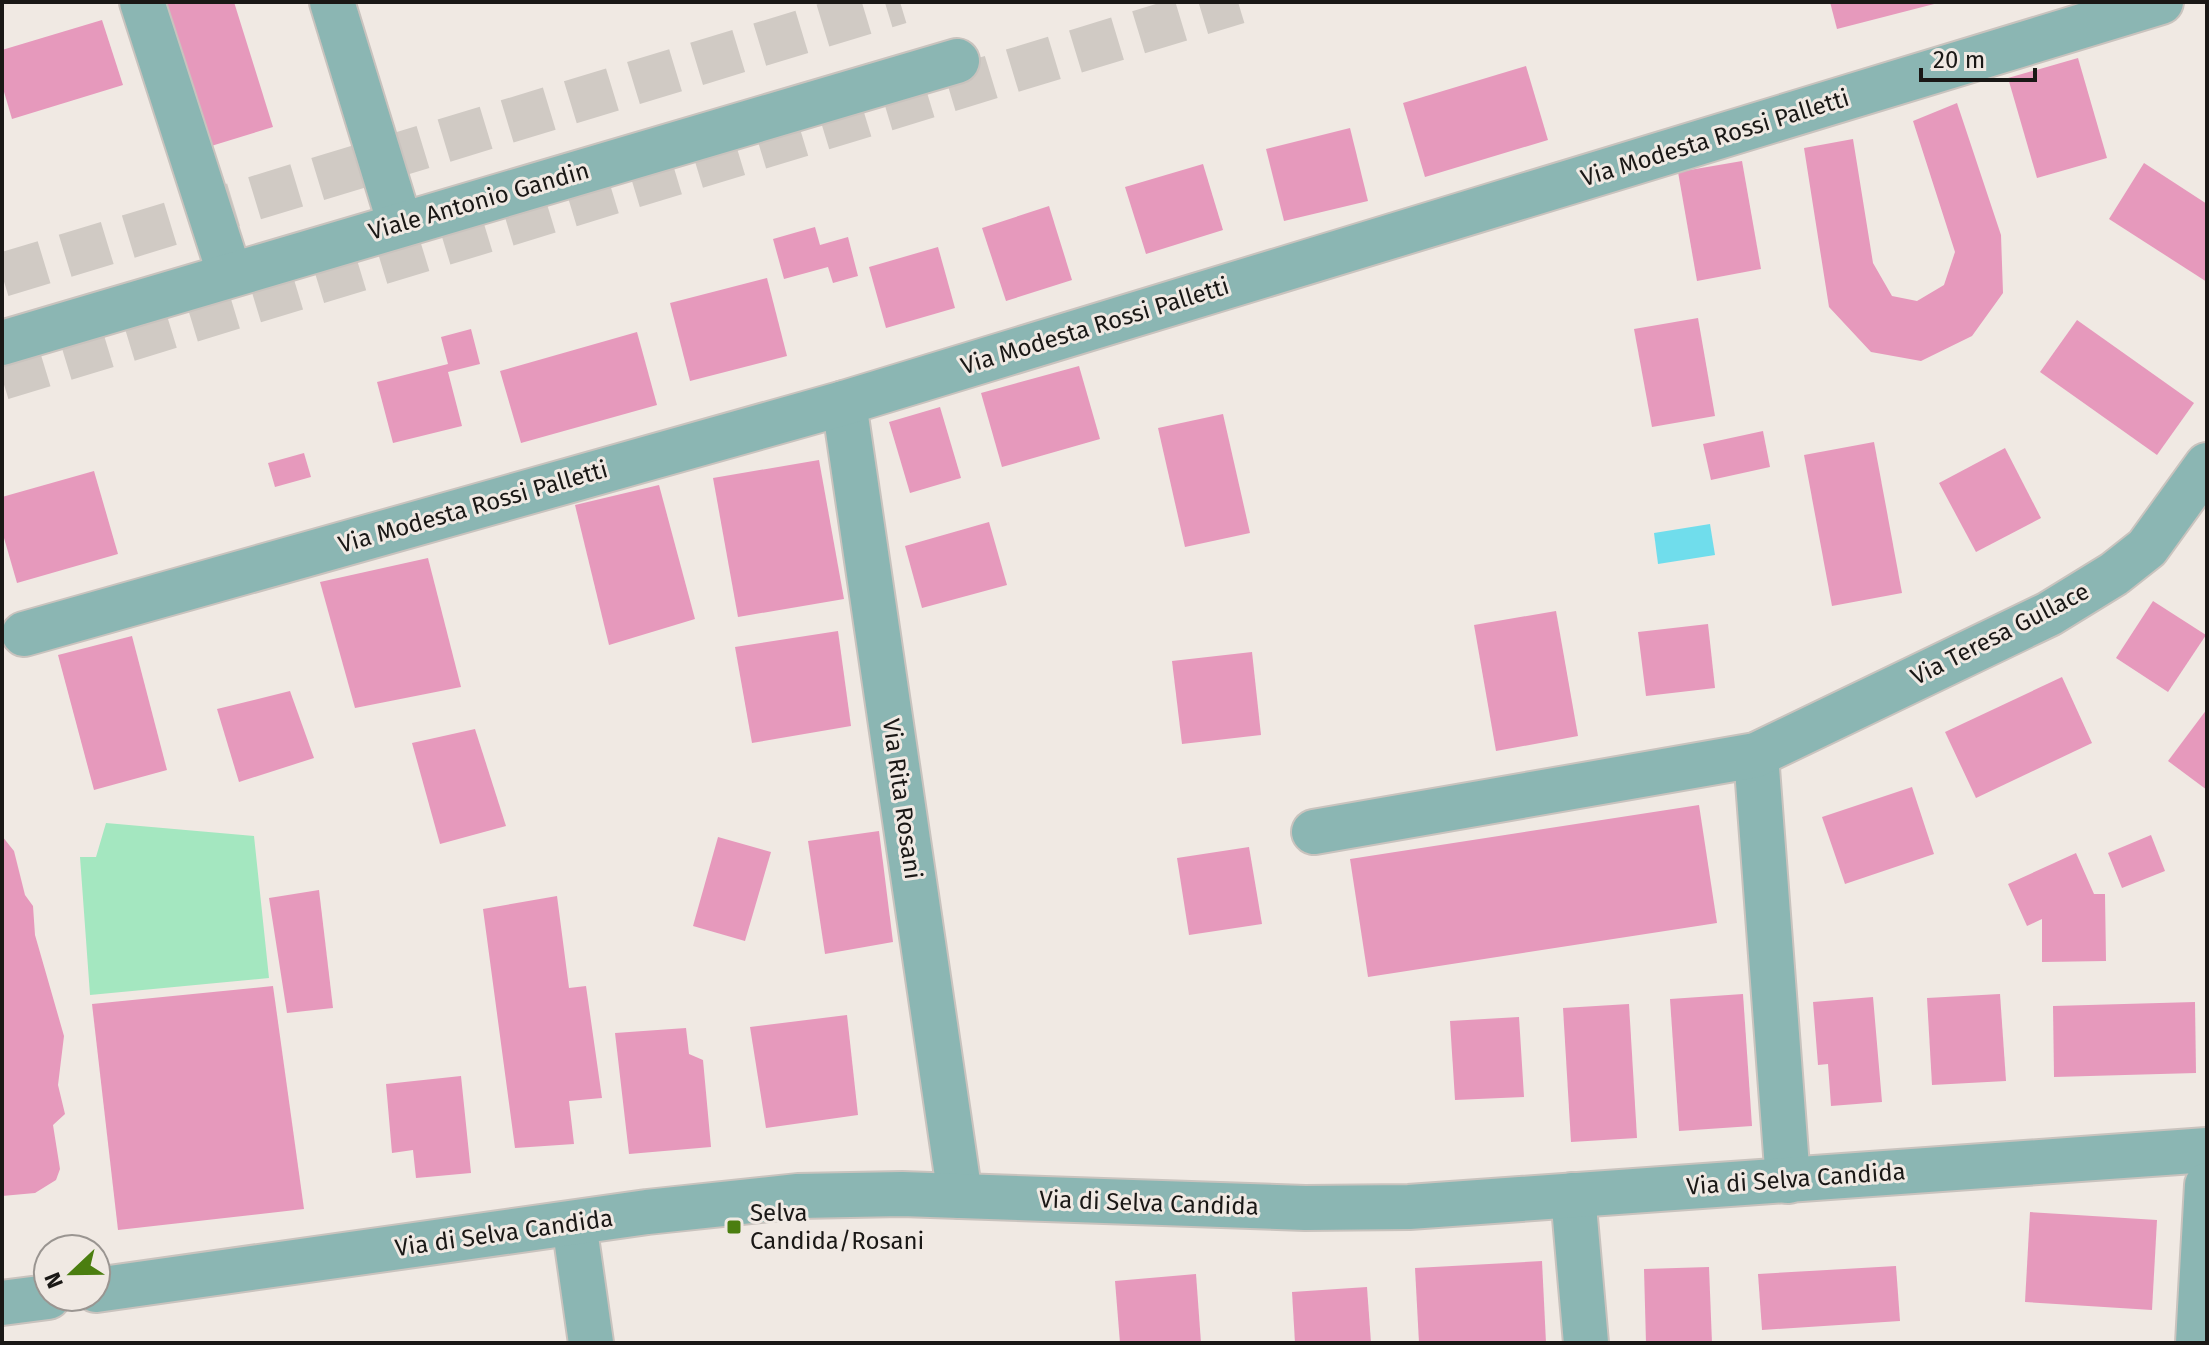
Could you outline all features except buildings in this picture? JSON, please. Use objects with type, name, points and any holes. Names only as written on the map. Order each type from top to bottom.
[{"type":"street","points":[[142,2],[230,275]]},
{"type":"street","points":[[332,2],[400,224]]},
{"type":"street","name":"Via Modesta Rossi Palletti","points":[[24,634],[844,403],[2161,2]]},
{"type":"street","name":"Viale Antonio Gandin","points":[[2,343],[957,61]]},
{"type":"street","name":"Via Rita Rosani","points":[[844,403],[960,1196]]},
{"type":"street","name":"Via Teresa Gullace","points":[[1314,832],[1756,755],[2049,614],[2114,574],[2147,548],[2207,465]]},
{"type":"street","points":[[1756,755],[1788,1181]]},
{"type":"street","name":"Via di Selva Candida","points":[[112,1288],[574,1223],[798,1196],[960,1196],[1305,1208],[1409,1207],[2207,1150]]},
{"type":"street","points":[[2198,1343],[2207,1185]]},
{"type":"street","points":[[1573,1195],[1586,1343]]},
{"type":"street","points":[[574,1223],[591,1343]]},
{"type":"street","points":[[2,1303],[32,1299]]},
{"type":"green space","points":[[106,823],[254,836],[269,978],[90,995],[80,857],[96,857]]},
{"type":"water","points":[[1710,524],[1715,555],[1658,564],[1654,533]]},
{"type":"tunnel","points":[[2,275],[900,2]]},
{"type":"tunnel","points":[[2,378],[1238,2]]},
{"type":"place","name":"Selva Candida/Rosani","points":[[734,1227]]}]
